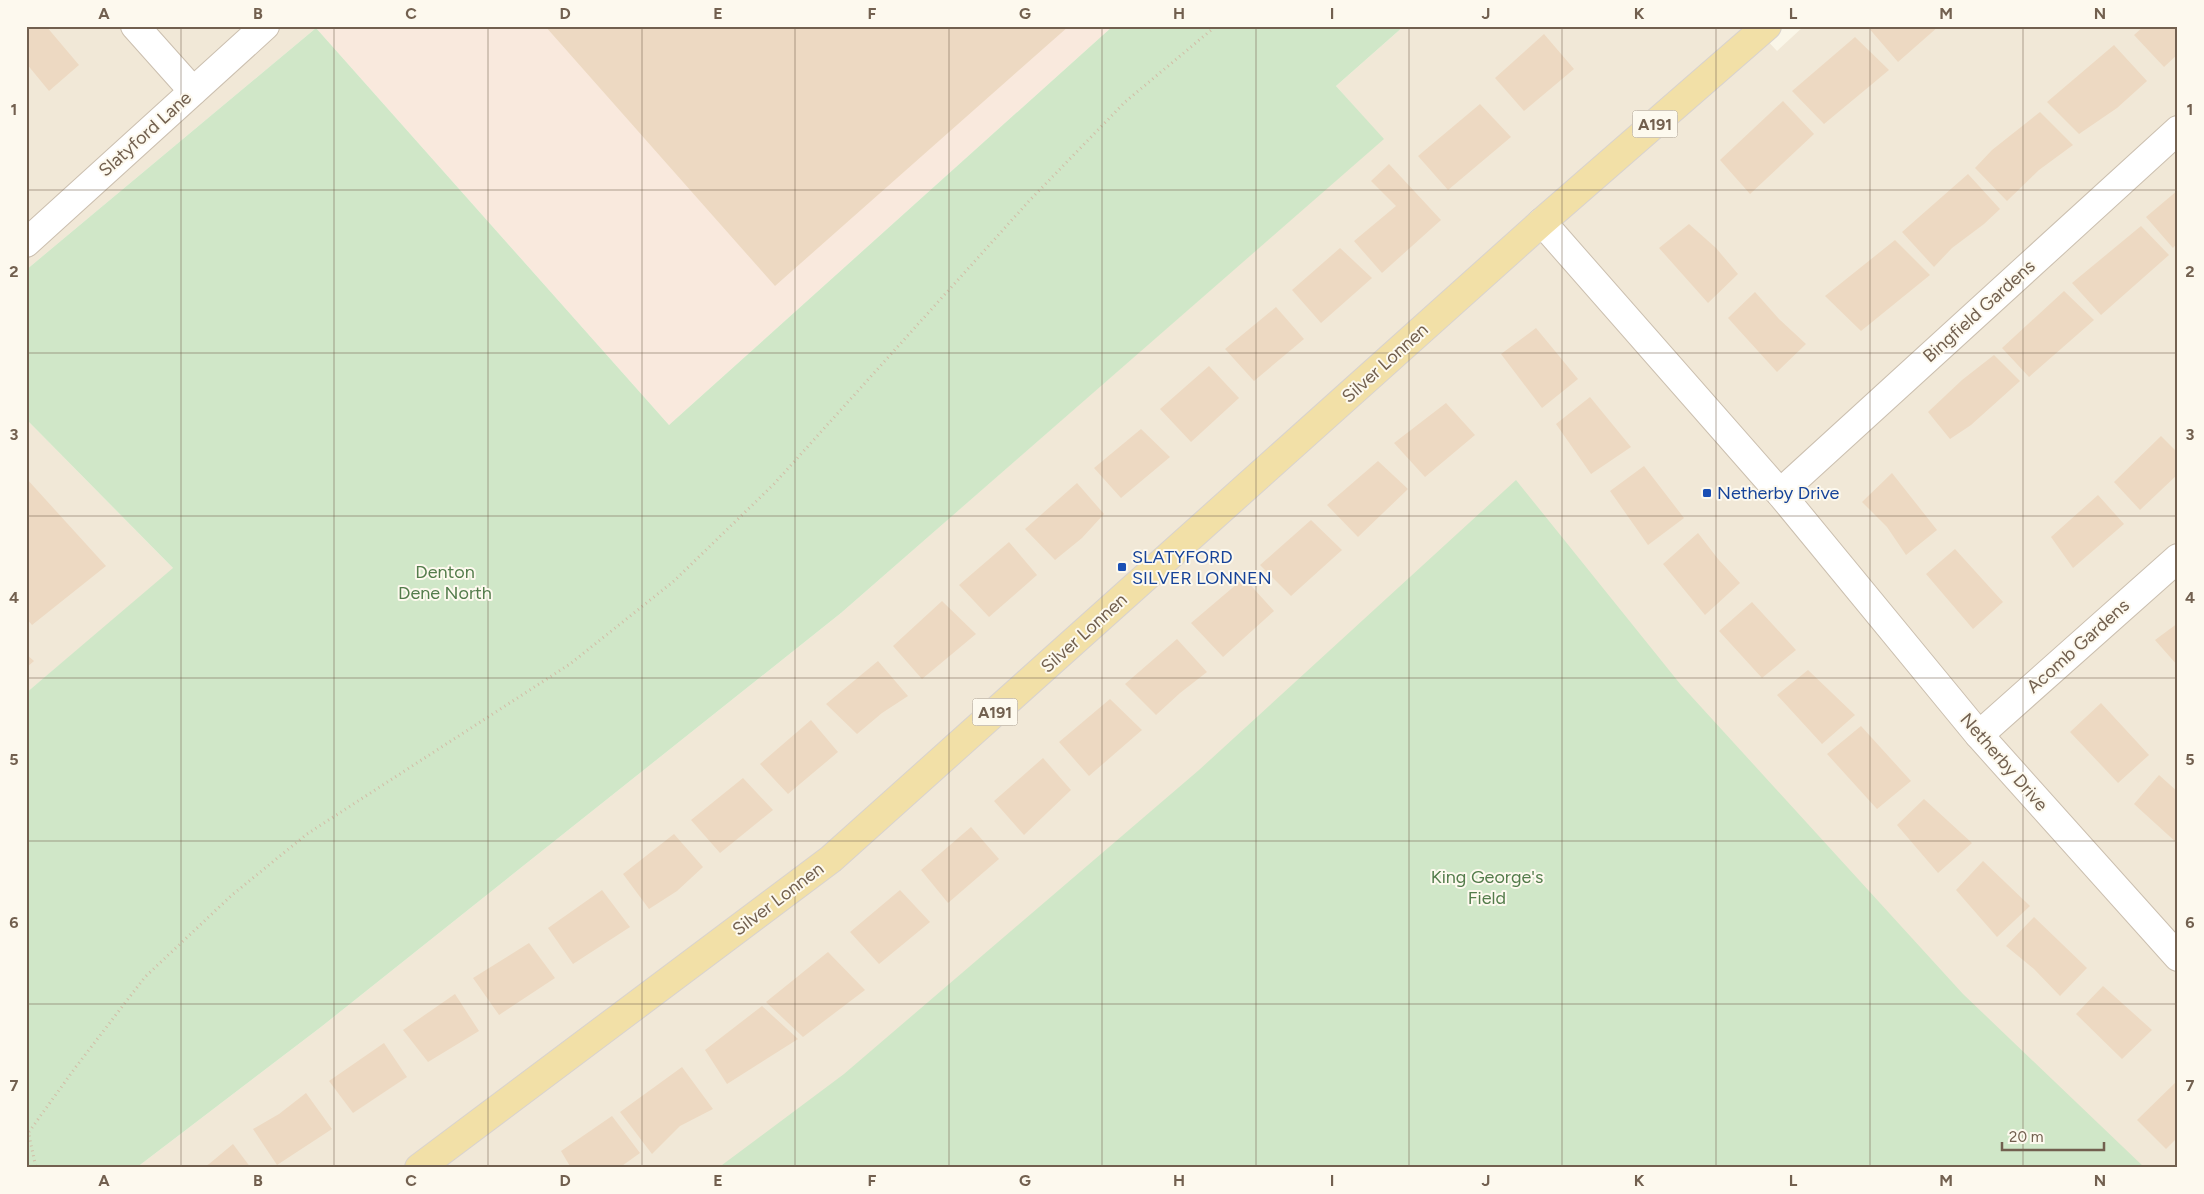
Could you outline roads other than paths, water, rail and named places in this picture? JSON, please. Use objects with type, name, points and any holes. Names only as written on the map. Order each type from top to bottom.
[{"type":"main road","name":"Silver Lonnen","points":[[419,1168],[831,859],[1542,222],[1767,26]]},
{"type":"street","points":[[135,26],[192,91]]},
{"type":"street","name":"Slatyford Lane","points":[[26,243],[265,26]]},
{"type":"street","name":"Bingfield Gardens","points":[[1780,493],[2178,130]]},
{"type":"street","name":"Netherby Drive","points":[[1542,222],[1780,493],[1979,735],[2178,957]]},
{"type":"street","name":"Acomb Gardens","points":[[1979,735],[2178,558]]},
{"type":"place","name":"Netherby Drive","points":[[1707,493]]},
{"type":"place","name":"SLATYFORD SILVER LONNEN","points":[[1122,567]]},
{"type":"park label","name":"Denton Dene North","points":[[445,582]]},
{"type":"park label","name":"King George's Field","points":[[1487,888]]}]
